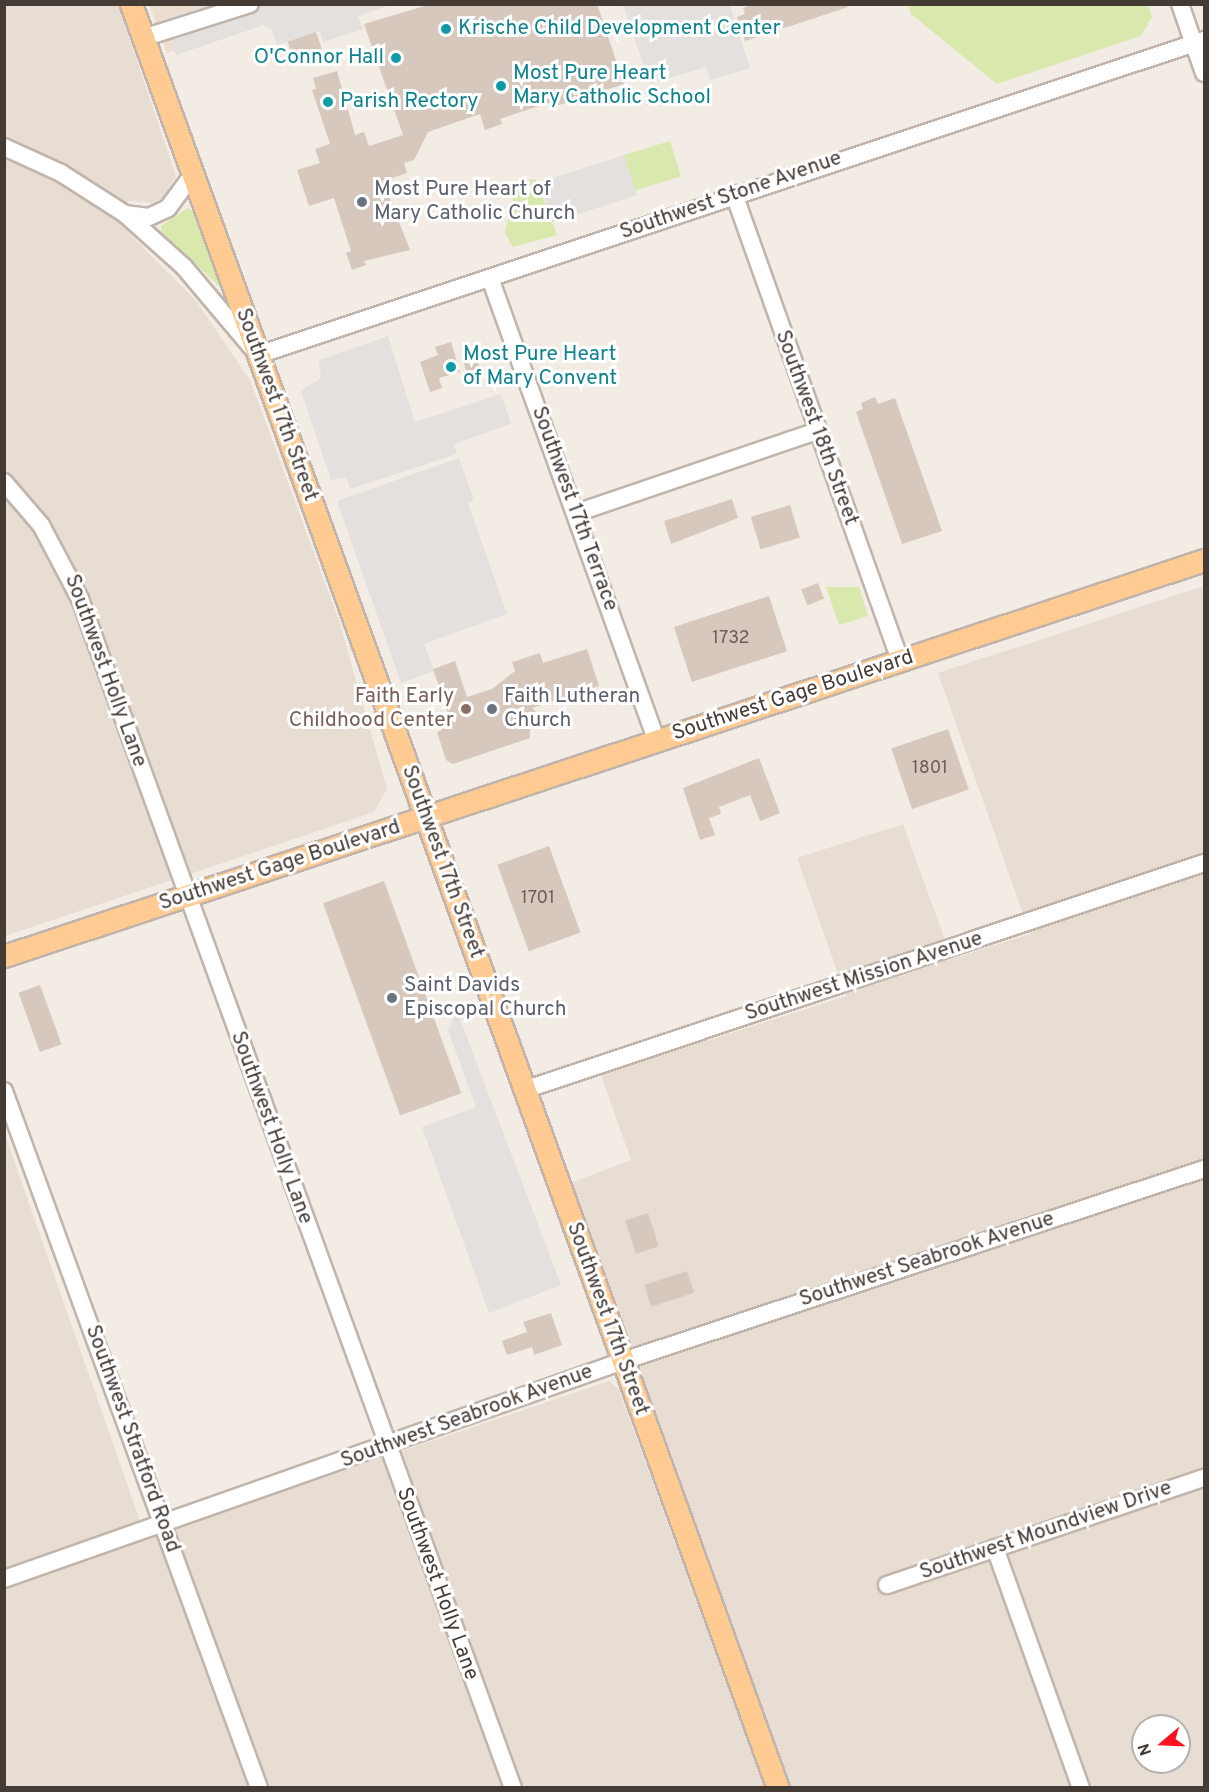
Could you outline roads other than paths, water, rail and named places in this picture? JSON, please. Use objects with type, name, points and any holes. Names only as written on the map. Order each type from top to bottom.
[{"type":"main road","name":"Southwest 17th Street","points":[[131,4],[778,1788]]},
{"type":"main road","name":"Southwest Gage Boulevard","points":[[4,956],[1204,560]]},
{"type":"street","points":[[143,38],[250,4]]},
{"type":"street","points":[[1180,4],[1199,41],[1204,73]]},
{"type":"street","name":"Southwest Stone Avenue","points":[[258,355],[1199,41]]},
{"type":"street","points":[[4,147],[61,173],[125,214],[184,267],[258,355]]},
{"type":"street","points":[[125,214],[149,217],[168,208],[193,174]]},
{"type":"street","name":"Southwest 18th Street","points":[[735,194],[817,431],[900,660]]},
{"type":"street","name":"Southwest 17th Terrace","points":[[490,278],[657,741]]},
{"type":"street","points":[[576,513],[817,431]]},
{"type":"street","name":"Southwest Holly Lane","points":[[4,482],[41,525],[70,574],[386,1446],[513,1788]]},
{"type":"street","name":"Southwest Mission Avenue","points":[[524,1090],[1204,863]]},
{"type":"street","name":"Southwest Stratford Road","points":[[4,1091],[259,1788]]},
{"type":"street","name":"Southwest Seabrook Avenue","points":[[4,1579],[622,1361],[1204,1169]]},
{"type":"street","name":"Southwest Moundview Drive","points":[[887,1585],[1204,1478]]},
{"type":"street","points":[[995,1548],[1081,1788]]},
{"type":"place","name":"Krische Child Development Center","points":[[446,29]]},
{"type":"place","name":"O'Connor Hall","points":[[396,58]]},
{"type":"place","name":"Most Pure Heart Mary Catholic School","points":[[501,86]]},
{"type":"place","name":"Parish Rectory","points":[[328,102]]},
{"type":"place","name":"Most Pure Heart of Mary Catholic Church","points":[[362,202]]},
{"type":"place","name":"Most Pure Heart of Mary Convent","points":[[451,367]]},
{"type":"place","name":"Faith Early Childhood Center","points":[[466,709]]},
{"type":"place","name":"Faith Lutheran Church","points":[[492,709]]},
{"type":"place","name":"Saint Davids Episcopal Church","points":[[392,998]]}]
